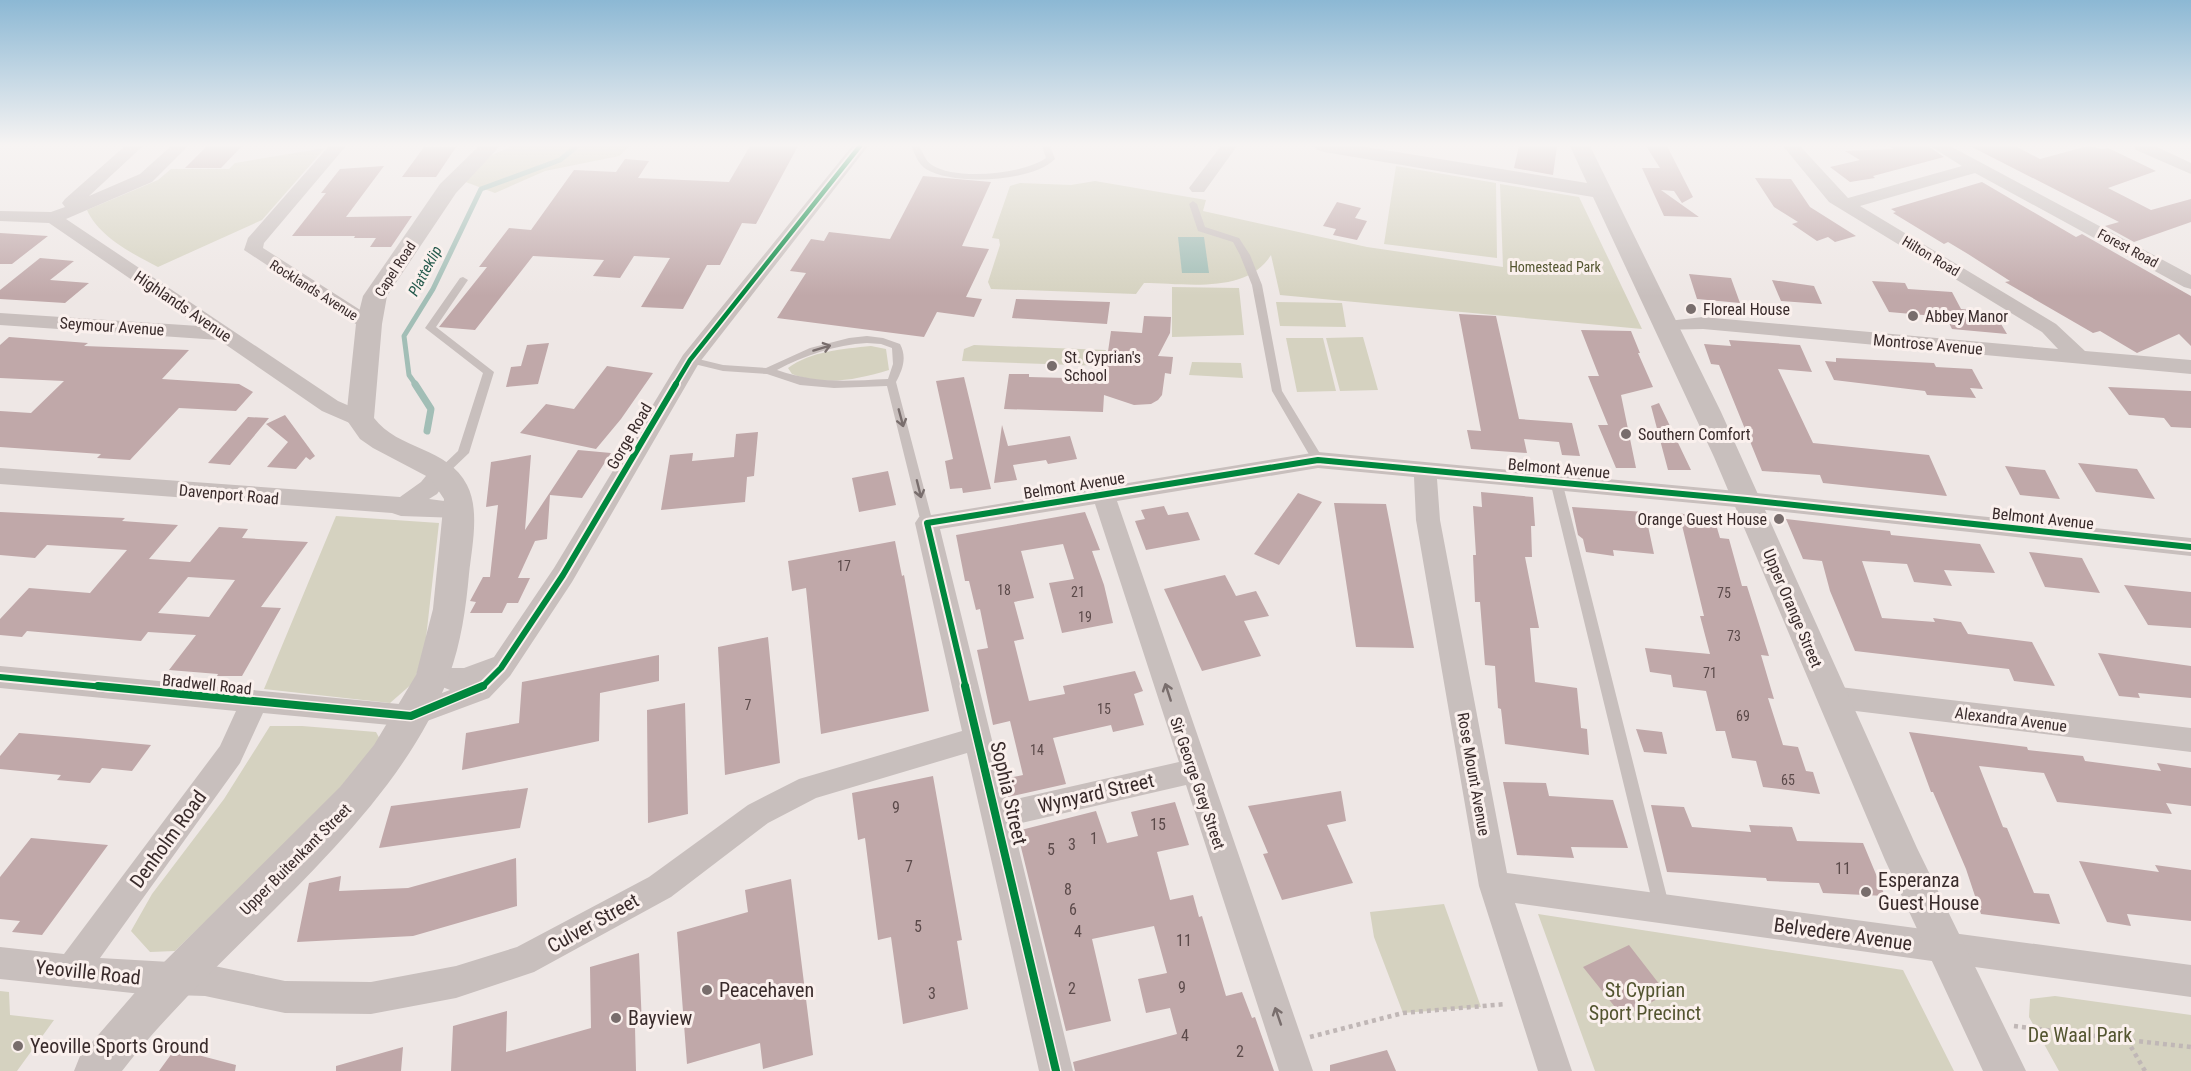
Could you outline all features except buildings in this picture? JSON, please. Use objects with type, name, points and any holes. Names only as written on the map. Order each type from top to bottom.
[{"type":"street","points":[[54,218],[79,196]]},
{"type":"street","points":[[0,216],[54,218],[106,196]]},
{"type":"street","name":"Rocklands Avenue","points":[[295,196],[255,242],[253,250],[339,307],[369,324]]},
{"type":"street","name":"Capel Road","points":[[360,419],[369,324],[375,296],[444,196]]},
{"type":"street","name":"Gorge Road","points":[[411,716],[479,690],[490,681],[507,660],[563,575],[690,360],[820,196]]},
{"type":"street","name":"Upper Orange Street","points":[[1604,196],[1747,500],[1831,697],[1943,947],[2006,1071]]},
{"type":"street","name":"Hilton Road","points":[[1833,196],[2049,328],[2080,358]]},
{"type":"street","points":[[1846,204],[1874,196]]},
{"type":"street","name":"Forest Road","points":[[2030,196],[2191,283]]},
{"type":"street","name":"Highlands Avenue","points":[[54,218],[330,406],[360,419]]},
{"type":"street","points":[[135,328],[159,317],[176,301]]},
{"type":"street","name":"Seymour Avenue","points":[[0,319],[224,334]]},
{"type":"street","name":"Montrose Avenue","points":[[1666,326],[1703,323],[2191,367]]},
{"type":"street","points":[[360,419],[366,430],[384,442],[443,471],[429,488],[401,508]]},
{"type":"street","name":"Belmont Avenue","points":[[927,523],[1318,460],[1747,500],[2191,548]]},
{"type":"street","name":"Upper Buitenkant Street","points":[[95,1071],[118,1041],[177,978],[324,834],[368,783],[411,716],[434,672],[443,639],[459,500],[455,484],[443,471]]},
{"type":"street","name":"Rose Mount Avenue","points":[[1425,471],[1428,520],[1494,886],[1555,1071]]},
{"type":"street","name":"Davenport Road","points":[[0,476],[401,508],[459,510]]},
{"type":"street","name":"Sir George Grey Street","points":[[1103,494],[1296,1071]]},
{"type":"street","name":"Sophia Street","points":[[927,523],[1056,1071]]},
{"type":"street","name":"Gorge Road","points":[[434,672],[447,680],[462,679],[481,674],[507,660]]},
{"type":"street","name":"Bradwell Road","points":[[0,677],[411,716]]},
{"type":"street","name":"Alexandra Avenue","points":[[1831,697],[2191,740]]},
{"type":"street","name":"Denholm Road","points":[[72,970],[230,754],[254,702]]},
{"type":"street","name":"Culver Street","points":[[177,978],[205,980],[285,997],[360,998],[456,982],[523,961],[649,893],[758,814],[809,788],[979,738]]},
{"type":"street","name":"Wynyard Street","points":[[997,816],[1194,771]]},
{"type":"street","name":"Belvedere Avenue","points":[[1494,886],[2191,981]]},
{"type":"street","name":"Yeoville Road","points":[[0,963],[142,978],[177,978]]},
{"type":"lane","points":[[1196,196],[1201,229],[1236,240],[1245,255],[1257,285],[1277,391],[1318,460]]},
{"type":"lane","points":[[443,471],[463,453],[489,372],[430,328],[463,280]]},
{"type":"lane","points":[[690,360],[723,368],[768,371],[812,383],[834,385],[891,382],[897,370],[900,354],[896,346],[879,339],[836,344],[791,359],[768,371]]},
{"type":"lane","name":"Sophia Street","points":[[891,382],[927,523]]},
{"type":"lane","points":[[1556,481],[1662,910]]},
{"type":"path","points":[[1287,1043],[1403,1013],[1531,1001]]},
{"type":"path","points":[[1982,1027],[2025,1026],[2191,1047]]},
{"type":"path","points":[[2127,1040],[2145,1071]]},
{"type":"green space","points":[[120,196],[283,196],[262,220],[158,267],[108,236],[92,220],[87,210]]},
{"type":"green space","name":"Homestead Park","points":[[1007,196],[1183,196],[1206,200],[1203,211],[1367,247],[1503,267],[1500,196],[1573,196],[1579,197],[1642,329],[1280,295],[1271,255],[1260,268],[1230,281],[1195,285],[1144,283],[1136,294],[991,289],[988,282],[1000,245],[999,239],[992,238]]},
{"type":"green space","points":[[1391,196],[1496,196],[1497,258],[1384,244]]},
{"type":"green space","points":[[1172,287],[1239,288],[1244,335],[1172,337]]},
{"type":"green space","points":[[1276,302],[1342,303],[1346,327],[1280,326]]},
{"type":"green space","points":[[1363,337],[1378,390],[1340,391],[1326,338]]},
{"type":"green space","points":[[1286,338],[1323,338],[1336,391],[1297,392]]},
{"type":"green space","points":[[974,345],[1106,350],[1105,366],[962,361],[964,349]]},
{"type":"green space","points":[[871,346],[886,349],[889,370],[865,377],[828,381],[804,378],[792,374],[788,368],[817,354]]},
{"type":"green space","points":[[1192,362],[1241,363],[1243,378],[1189,375]]},
{"type":"green space","points":[[336,516],[439,523],[425,647],[414,682],[390,703],[264,689]]},
{"type":"green space","points":[[270,726],[302,726],[376,732],[382,743],[372,759],[175,951],[150,952],[131,931],[152,894],[224,799]]},
{"type":"green space","points":[[1444,904],[1481,1007],[1403,1013],[1374,937],[1370,912]]},
{"type":"green space","name":"St Cyprian Sport Precinct","points":[[1538,914],[1903,970],[1954,1071],[1595,1071]]},
{"type":"green space","name":"Yeoville Sports Ground","points":[[0,991],[9,992],[10,1015],[54,1020],[17,1071],[0,1071]]},
{"type":"green space","name":"De Waal Park","points":[[2055,996],[2191,1015],[2191,1071],[2059,1071],[2029,1017],[2030,999]]},
{"type":"shaded area","points":[[1178,237],[1204,237],[1209,273],[1182,273]]},
{"type":"waterway","name":"Platteklip","points":[[416,385],[409,375],[404,336],[433,289],[478,196]]},
{"type":"waterway","name":"Platteklip","points":[[415,384],[431,409],[427,431]]},
{"type":"cycle path","points":[[0,677],[411,716],[479,690],[501,668],[563,575],[690,360],[820,196]]},
{"type":"cycle path","points":[[1056,1071],[927,523],[1318,460],[1747,500],[2191,547]]},
{"type":"place","name":"Floreal House","points":[[1691,309]]},
{"type":"place","name":"Abbey Manor","points":[[1913,316]]},
{"type":"place","name":"St. Cyprian's School","points":[[1052,366]]},
{"type":"place","name":"Southern Comfort","points":[[1626,434]]},
{"type":"place","name":"Orange Guest House","points":[[1779,519]]},
{"type":"place","name":"Esperanza Guest House","points":[[1866,892]]},
{"type":"place","name":"Peacehaven","points":[[707,990]]},
{"type":"place","name":"Bayview","points":[[616,1018]]},
{"type":"place","name":"Yeoville Sports Ground","points":[[18,1046]]}]
